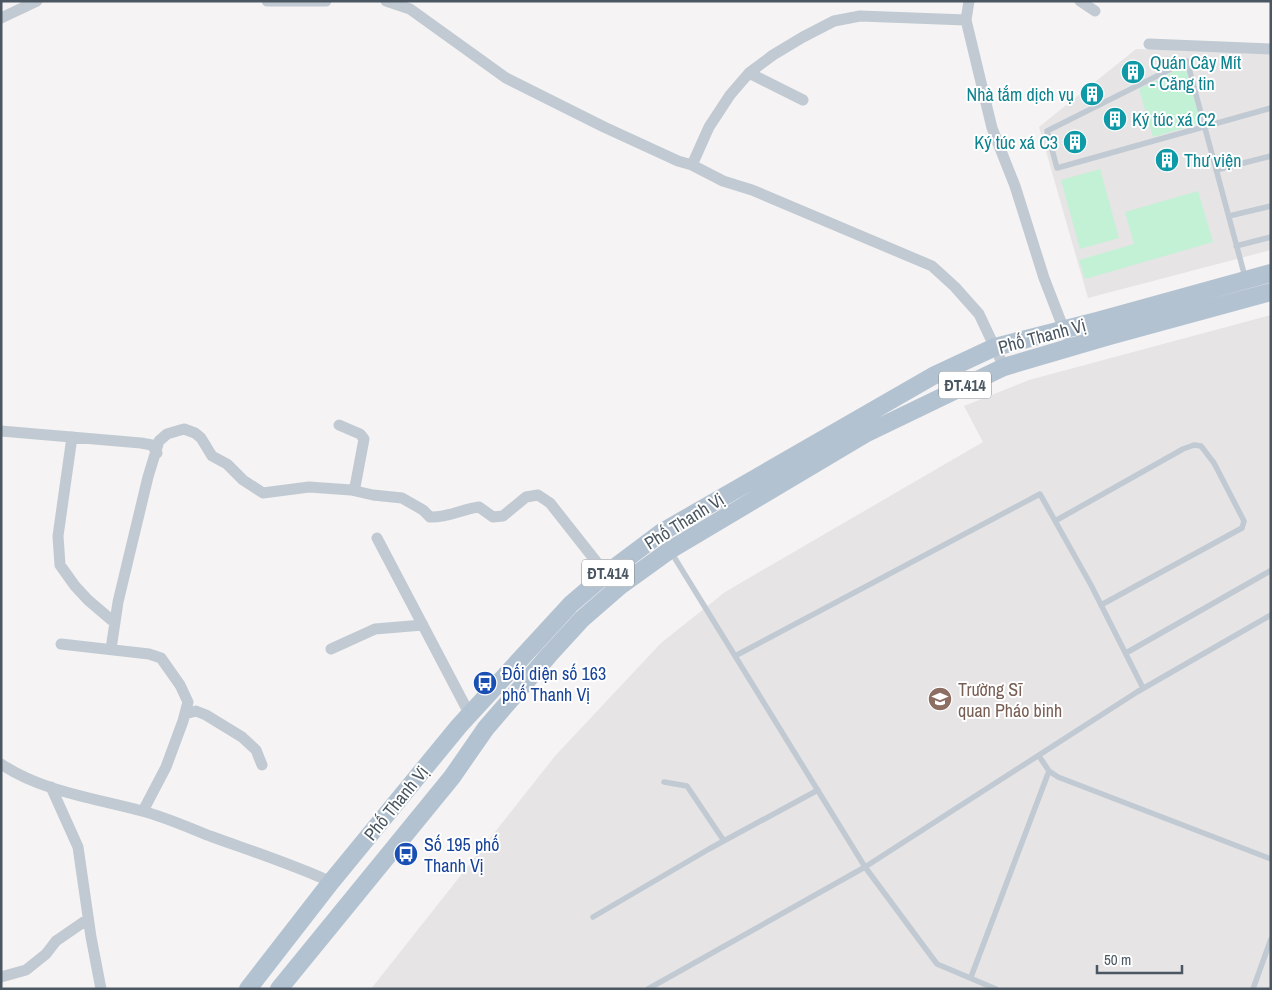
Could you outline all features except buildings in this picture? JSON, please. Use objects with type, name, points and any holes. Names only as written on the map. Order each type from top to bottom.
[{"type":"main road","name":"Phố Thanh Vị","points":[[248,989],[331,882],[459,726],[571,604],[606,574],[662,532],[932,376],[995,347],[1271,273]]},
{"type":"main road","points":[[1245,279],[1250,298]]},
{"type":"main road","name":"Phố Thanh Vị","points":[[279,989],[452,777],[486,728],[549,655],[582,619],[614,592],[670,550],[865,434],[1004,367],[1070,346],[1271,292]]},
{"type":"street","points":[[1,18],[37,1]]},
{"type":"street","points":[[267,1],[326,1]]},
{"type":"street","points":[[386,1],[413,5],[506,78],[604,127],[678,161],[692,164],[723,181],[752,190],[932,266],[956,287],[979,314],[1004,367]]},
{"type":"street","points":[[692,164],[710,127],[730,95],[749,73],[773,55],[834,21],[860,16],[968,10],[979,1]]},
{"type":"street","points":[[1080,1],[1095,11]]},
{"type":"street","points":[[968,10],[992,128],[1014,186],[1044,278],[1070,346]]},
{"type":"street","points":[[1149,44],[1271,49]]},
{"type":"street","points":[[749,73],[803,100]]},
{"type":"street","points":[[339,424],[360,434],[364,439],[355,487],[351,490]]},
{"type":"street","points":[[111,649],[118,602],[148,477],[160,441],[167,434],[184,429],[194,432],[201,438],[212,456],[226,464],[243,480],[263,493],[309,487],[351,490],[373,495],[402,498],[423,510],[430,517],[440,518],[468,508],[479,507],[493,517],[503,516],[526,497],[538,495],[550,503],[606,574]]},
{"type":"street","points":[[1,431],[141,443],[152,445],[157,453]]},
{"type":"street","points":[[72,437],[58,536],[60,565],[88,600],[115,622]]},
{"type":"street","points":[[376,538],[470,714]]},
{"type":"street","points":[[331,648],[375,629],[422,625]]},
{"type":"street","points":[[61,644],[149,654],[161,658],[180,684],[188,702],[185,714],[166,767],[143,811]]},
{"type":"street","points":[[185,714],[196,711],[201,713],[242,737],[256,750],[262,765]]},
{"type":"street","points":[[1,764],[10,770],[51,786],[90,799],[143,811],[259,852],[331,882]]},
{"type":"street","points":[[51,786],[78,847],[88,919],[101,989]]},
{"type":"street","points":[[1,978],[26,970],[46,954],[56,941],[88,919]]},
{"type":"lane","points":[[1245,279],[1205,127],[1187,61],[1047,131],[1057,168],[1205,127],[1271,108]]},
{"type":"lane","points":[[1216,170],[1271,156]]},
{"type":"lane","points":[[1228,216],[1271,206]]},
{"type":"lane","points":[[1236,246],[1271,237]]},
{"type":"lane","points":[[1055,521],[1183,449],[1194,445],[1201,446],[1214,463],[1244,521],[1242,528],[1101,605]]},
{"type":"lane","points":[[735,656],[1040,494],[1101,605],[1143,688]]},
{"type":"lane","points":[[670,550],[865,867],[937,964],[996,989]]},
{"type":"lane","points":[[1126,653],[1270,571]]},
{"type":"lane","points":[[648,989],[865,867],[1143,688],[1271,615]]},
{"type":"lane","points":[[1039,756],[1048,771],[1058,777],[1271,859]]},
{"type":"lane","points":[[971,978],[1048,771]]},
{"type":"lane","points":[[664,782],[688,786],[724,841]]},
{"type":"lane","points":[[593,916],[818,790]]},
{"type":"lane","points":[[1253,989],[1271,940]]},
{"type":"shaded area","points":[[1136,49],[1271,53],[1271,250],[1088,298],[1039,127]]},
{"type":"shaded area","name":"Trường Sĩ quan Pháo binh","points":[[1271,315],[1271,989],[371,989],[555,756],[661,643],[725,592],[983,442],[964,406],[1029,380]]},
{"type":"green space","points":[[1185,66],[1201,123],[1153,137],[1139,89]]},
{"type":"green space","points":[[1100,169],[1119,238],[1080,249],[1061,180]]},
{"type":"green space","points":[[1198,191],[1213,242],[1085,279],[1079,260],[1134,244],[1125,212]]},
{"type":"place","name":"Quán Cây Mít - Căng tin","points":[[1133,72]]},
{"type":"place","name":"Nhà tắm dịch vụ","points":[[1092,94]]},
{"type":"place","name":"Ký túc xá C2","points":[[1115,119]]},
{"type":"place","name":"Ký túc xá C3","points":[[1075,142]]},
{"type":"place","name":"Thư viện","points":[[1167,160]]},
{"type":"place","name":"Đối diện số 163 phố Thanh Vị","points":[[485,683]]},
{"type":"place","name":"Trường Sĩ quan Pháo binh","points":[[940,699]]},
{"type":"place","name":"Số 195 phố Thanh Vị","points":[[406,854]]}]
